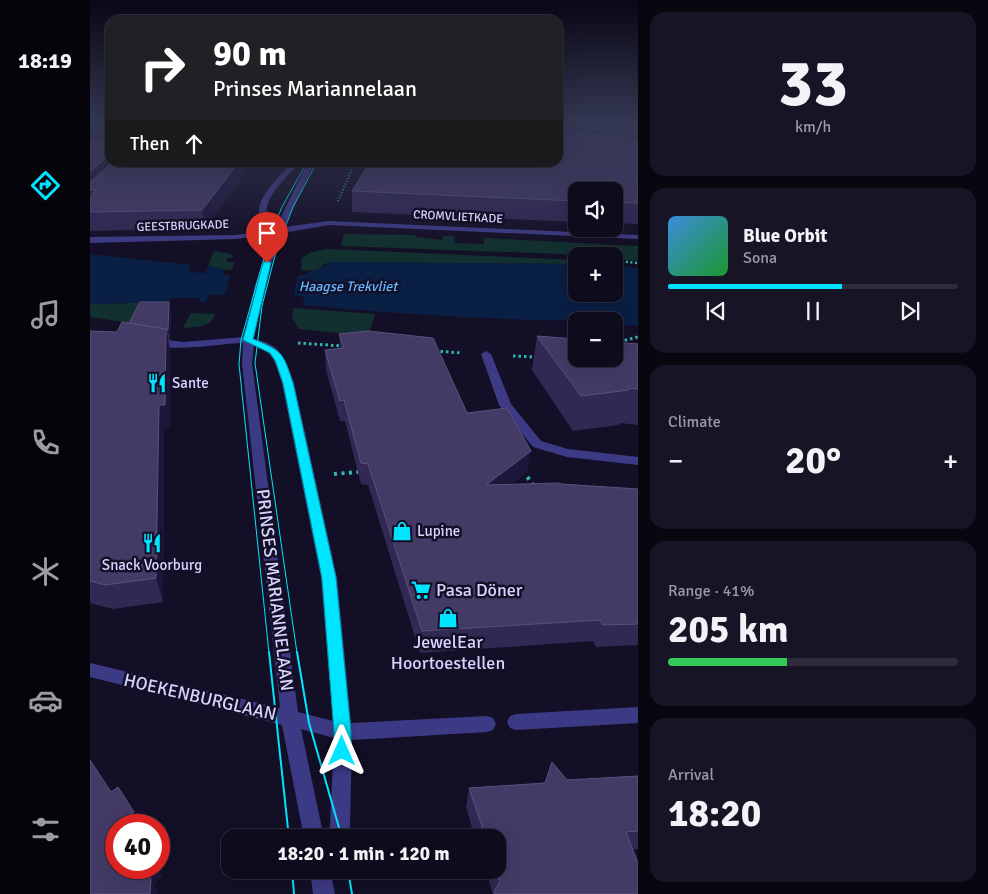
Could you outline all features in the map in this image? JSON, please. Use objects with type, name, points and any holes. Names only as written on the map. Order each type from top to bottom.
[{"type":"street","points":[[277,232],[266,225],[260,216],[262,204],[293,167]]},
{"type":"street","name":"PRINSES MARIANNELAAN","points":[[310,167],[277,232],[256,306],[248,340],[246,363],[290,718],[312,829]]},
{"type":"street","name":"CROMVLIETKADE","points":[[277,232],[329,224],[638,237]]},
{"type":"street","name":"GEESTBRUGKADE","points":[[90,240],[198,239],[277,232]]},
{"type":"street","points":[[137,339],[182,345],[248,340],[274,351],[280,360],[288,383],[329,578],[343,732],[339,829]]},
{"type":"street","points":[[486,354],[505,405],[537,444],[567,453],[638,461]]},
{"type":"street","name":"HOEKENBURGLAAN","points":[[90,670],[343,732],[487,724]]},
{"type":"street","points":[[516,722],[638,715]]},
{"type":"path","points":[[329,224],[353,167]]},
{"type":"path","points":[[623,261],[638,262]]},
{"type":"path","points":[[623,341],[638,337]]},
{"type":"path","points":[[248,340],[351,346]]},
{"type":"path","points":[[428,351],[538,357]]},
{"type":"path","points":[[535,487],[518,464],[538,460],[537,444]]},
{"type":"green space","points":[[344,234],[416,235],[416,237],[442,240],[443,236],[454,236],[455,243],[484,244],[484,238],[638,246],[638,261],[623,260],[623,247],[568,247],[568,254],[341,246]]},
{"type":"green space","points":[[330,249],[568,260],[568,264],[334,262],[324,264],[317,271],[301,270],[301,260],[307,254]]},
{"type":"green space","points":[[214,251],[231,254],[233,257],[227,258],[227,262],[234,262],[232,270],[208,266]]},
{"type":"green space","points":[[169,302],[167,307],[131,323],[90,317],[90,304]]},
{"type":"green space","points":[[293,308],[375,314],[368,336],[299,329],[292,318]]},
{"type":"green space","points":[[191,313],[215,314],[213,319],[206,324],[183,328]]},
{"type":"water","name":"Haagse Trekvliet","points":[[90,254],[191,265],[188,272],[205,273],[208,266],[223,269],[223,274],[225,275],[304,275],[334,262],[568,264],[568,302],[623,302],[623,267],[638,268],[638,326],[623,325],[623,312],[568,312],[568,321],[498,319],[303,305],[304,297],[300,296],[209,295],[206,302],[199,302],[200,298],[171,298],[169,302],[90,304]]},
{"type":"pier","points":[[231,272],[298,273],[293,299],[224,298]]},
{"type":"building","points":[[90,164],[99,164],[90,172]]},
{"type":"building","points":[[563,164],[638,164],[638,203],[623,202],[623,182],[568,182],[568,201],[352,191],[367,167],[563,167]]},
{"type":"building","points":[[107,167],[235,167],[202,210],[90,212],[90,200],[96,190],[90,190],[90,182]]},
{"type":"building","points":[[140,302],[169,302],[168,330],[129,323]]},
{"type":"building","points":[[122,322],[166,329],[165,405],[159,405],[156,578],[105,585],[90,581],[90,331],[117,332]]},
{"type":"building","points":[[368,331],[433,338],[467,413],[507,408],[531,451],[486,485],[560,483],[638,489],[638,624],[603,625],[600,620],[422,631],[368,464],[361,463],[344,400],[340,401],[325,350],[344,348],[339,334]]},
{"type":"building","points":[[537,336],[568,338],[568,367],[623,367],[623,343],[638,344],[638,389],[629,388],[629,390],[581,396]]},
{"type":"building","points":[[90,760],[111,792],[118,787],[134,812],[132,814],[105,814],[105,879],[151,879],[150,894],[90,894]]},
{"type":"building","points":[[552,762],[567,780],[638,776],[638,831],[626,832],[638,863],[638,894],[495,894],[494,891],[500,882],[499,879],[506,879],[506,829],[483,829],[469,788],[545,783]]},
{"type":"tram line","points":[[269,653],[239,364],[241,340],[271,233],[282,207],[304,167]]},
{"type":"tram line","points":[[297,653],[255,363],[262,306],[277,248],[293,207],[314,167]]},
{"type":"tram line","points":[[269,652],[288,829]]},
{"type":"tram line","points":[[297,652],[309,723],[339,829]]},
{"type":"tram line","points":[[293,879],[294,894]]},
{"type":"tram line","points":[[350,879],[352,894]]},
{"type":"place","name":"Sante","points":[[157,383]]},
{"type":"place","name":"Lupine","points":[[402,531]]},
{"type":"place","name":"Snack Voorburg","points":[[152,543]]},
{"type":"place","name":"Pasa Döner","points":[[421,590]]},
{"type":"place","name":"JewelEar Hoortoestellen","points":[[448,618]]},
{"type":"route","points":[[267,263],[248,340],[274,351],[280,360],[288,383],[322,536],[329,578],[343,732],[342,751]]}]
